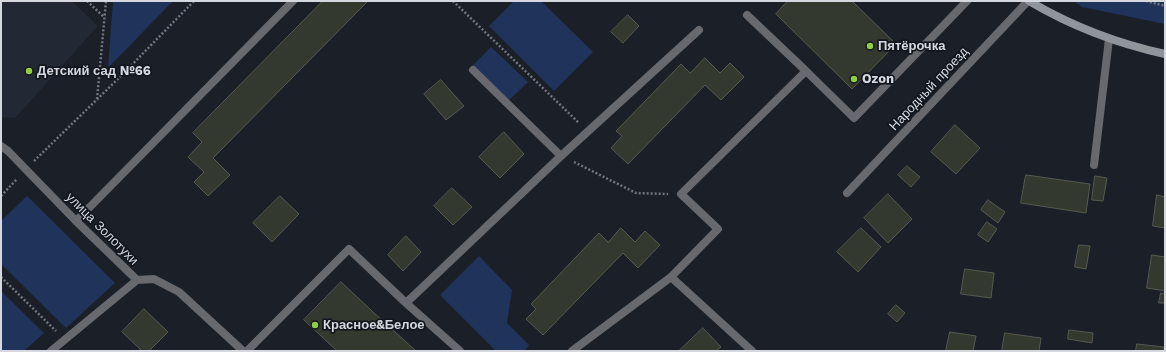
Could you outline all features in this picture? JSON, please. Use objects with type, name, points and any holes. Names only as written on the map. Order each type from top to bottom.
[{"type":"street","points":[[76,221],[293,1]]},
{"type":"street","points":[[748,15],[854,118],[967,1]]},
{"type":"street","points":[[1029,1],[1078,27],[1137,48],[1165,54]]},
{"type":"street","name":"Народный проезд","points":[[847,193],[1029,1]]},
{"type":"street","points":[[406,303],[561,156],[699,30]]},
{"type":"street","points":[[1094,165],[1109,39]]},
{"type":"street","points":[[473,70],[561,156]]},
{"type":"street","points":[[572,351],[671,277],[718,229],[681,194],[806,71]]},
{"type":"street","name":"улица Золотухи","points":[[4,148],[137,280],[154,279],[179,292],[243,351]]},
{"type":"street","points":[[247,351],[349,249],[460,351]]},
{"type":"street","points":[[671,277],[752,351]]},
{"type":"street","points":[[51,351],[137,280]]},
{"type":"path","points":[[87,1],[104,17]]},
{"type":"path","points":[[97,100],[106,1]]},
{"type":"path","points":[[1,196],[194,1]]},
{"type":"path","points":[[452,1],[588,131]]},
{"type":"path","points":[[1146,1],[1165,6]]},
{"type":"path","points":[[561,156],[636,193],[681,194]]},
{"type":"path","points":[[1,277],[65,340]]},
{"type":"shaded area","name":"Детский сад №66","points":[[1,1],[72,1],[98,26],[15,118],[1,117]]},
{"type":"shaded area","points":[[113,1],[173,1],[108,68]]},
{"type":"shaded area","points":[[514,1],[541,1],[593,52],[554,91],[489,26]]},
{"type":"shaded area","points":[[1074,1],[1165,1],[1165,24],[1082,7]]},
{"type":"shaded area","points":[[491,47],[528,82],[509,100],[472,66]]},
{"type":"shaded area","points":[[27,196],[115,283],[66,328],[1,264],[1,221]]},
{"type":"shaded area","points":[[479,256],[512,290],[507,323],[529,345],[524,351],[496,351],[440,295]]},
{"type":"shaded area","points":[[1,291],[44,333],[24,351],[1,351]]},
{"type":"building","points":[[323,1],[368,1],[213,158],[230,175],[208,196],[194,182],[204,172],[188,157],[202,142],[193,133]]},
{"type":"building","points":[[788,1],[852,1],[896,44],[852,89],[776,14]]},
{"type":"building","points":[[628,15],[639,26],[623,43],[611,32]]},
{"type":"building","points":[[705,58],[720,73],[730,63],[744,77],[721,100],[705,85],[628,164],[611,148],[622,136],[616,131],[681,64],[690,73]]},
{"type":"building","points":[[441,80],[464,106],[446,120],[424,94]]},
{"type":"building","points":[[955,125],[980,148],[956,174],[931,152]]},
{"type":"building","points":[[504,132],[524,154],[500,178],[479,157]]},
{"type":"building","points":[[907,166],[920,177],[911,187],[898,175]]},
{"type":"building","points":[[1026,175],[1090,184],[1086,213],[1021,203]]},
{"type":"building","points":[[1095,176],[1107,178],[1103,201],[1092,200]]},
{"type":"building","points":[[452,188],[472,207],[453,225],[434,206]]},
{"type":"building","points":[[888,194],[912,219],[888,243],[864,218]]},
{"type":"building","points":[[1157,195],[1165,197],[1165,228],[1153,226]]},
{"type":"building","points":[[280,196],[299,214],[272,242],[253,223]]},
{"type":"building","points":[[988,200],[1005,212],[998,223],[981,210]]},
{"type":"building","points":[[987,222],[997,229],[988,242],[978,235]]},
{"type":"building","points":[[621,228],[635,242],[645,231],[660,245],[638,268],[623,253],[543,335],[526,319],[536,309],[531,304],[599,233],[608,242]]},
{"type":"building","points":[[861,228],[881,247],[858,272],[837,252]]},
{"type":"building","points":[[406,236],[421,252],[403,271],[388,255]]},
{"type":"building","points":[[1079,245],[1090,246],[1086,269],[1075,267]]},
{"type":"building","points":[[1152,255],[1165,257],[1165,291],[1147,288]]},
{"type":"building","points":[[965,269],[994,273],[991,298],[961,294]]},
{"type":"building","points":[[341,282],[416,351],[337,351],[304,320]]},
{"type":"building","points":[[1161,293],[1165,294],[1165,303],[1159,303]]},
{"type":"building","points":[[896,305],[905,313],[897,322],[888,314]]},
{"type":"building","points":[[144,309],[168,332],[149,351],[142,351],[122,332]]},
{"type":"building","points":[[703,328],[721,347],[716,351],[679,351]]},
{"type":"building","points":[[1069,330],[1093,333],[1092,343],[1068,339]]},
{"type":"building","points":[[950,332],[976,336],[973,351],[946,351]]},
{"type":"building","points":[[1005,333],[1041,338],[1039,351],[1002,351]]},
{"type":"building","points":[[1137,344],[1164,347],[1164,351],[1136,351]]},
{"type":"place","name":"Пятёрочка","points":[[870,46]]},
{"type":"place","name":"Детский сад №66","points":[[29,71]]},
{"type":"place","name":"Ozon","points":[[854,79]]},
{"type":"place","name":"Красное&Белое","points":[[315,325]]}]
